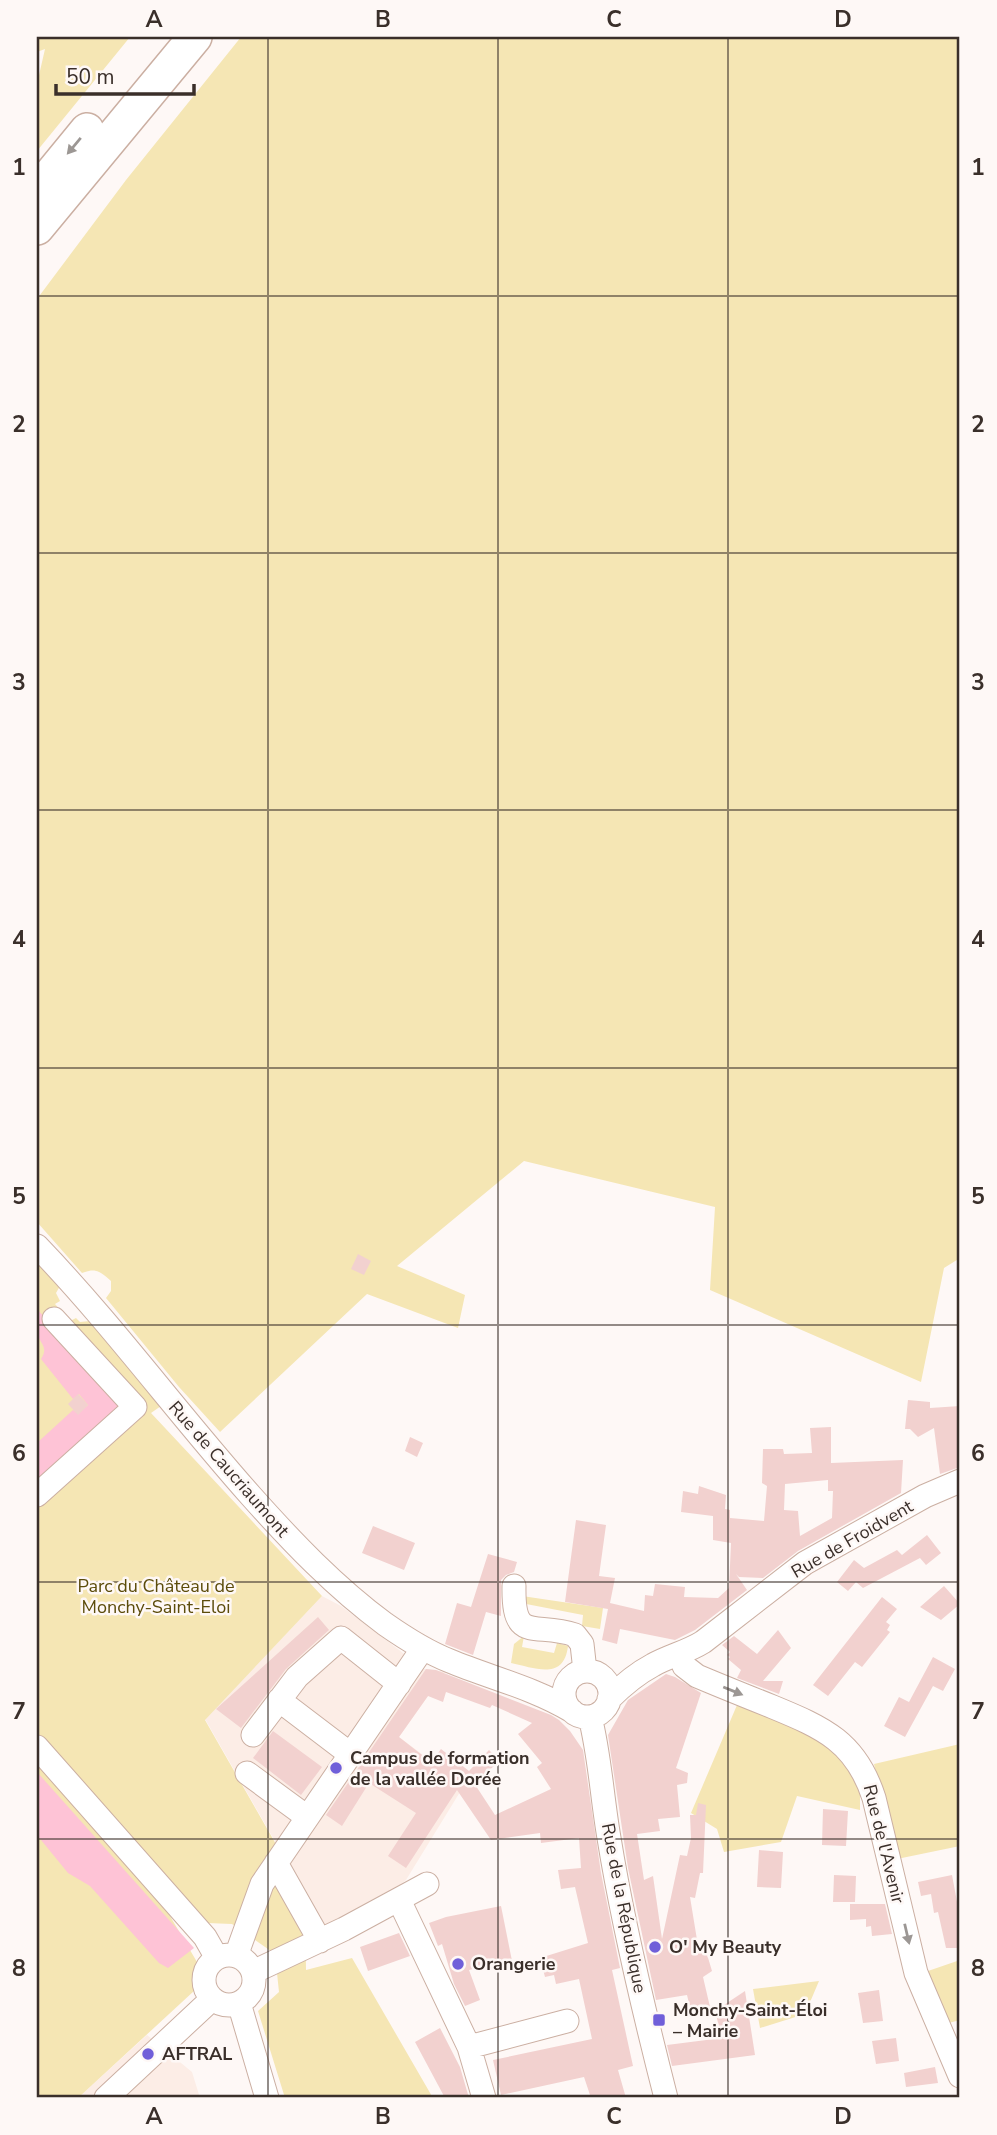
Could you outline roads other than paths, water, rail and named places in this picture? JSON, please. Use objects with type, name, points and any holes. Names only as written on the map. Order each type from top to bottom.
[{"type":"highway","points":[[37,191],[165,37]]},
{"type":"highway","points":[[37,228],[195,37]]},
{"type":"highway","points":[[37,252],[81,195],[112,136]]},
{"type":"street","name":"Rue de Caucriaumont","points":[[37,1246],[95,1310],[183,1418],[285,1534],[359,1604],[423,1648],[449,1661]]},
{"type":"street","points":[[37,1495],[135,1407],[54,1320]]},
{"type":"street","name":"Rue de Froidvent","points":[[680,1654],[709,1638],[815,1557],[925,1496],[960,1481]]},
{"type":"street","points":[[514,1586],[514,1607],[519,1621],[528,1627],[575,1635],[582,1644],[583,1674]]},
{"type":"street","points":[[253,1735],[296,1677],[341,1638],[399,1684]]},
{"type":"street","points":[[37,1746],[205,1937],[227,1957],[249,1964],[253,1972],[252,1990],[247,1998],[239,2003],[225,2005],[212,1999],[204,1985],[204,1977],[211,1962],[227,1957],[257,1894],[276,1863],[423,1648]]},
{"type":"street","points":[[449,1661],[547,1696],[581,1714],[604,1710],[610,1699],[626,1683],[653,1665],[680,1654]]},
{"type":"street","name":"Rue de l'Avenir","points":[[680,1654],[684,1666],[697,1676],[816,1725],[841,1742],[856,1759],[874,1798],[916,1973],[960,2076]]},
{"type":"street","points":[[449,1661],[549,1679],[653,1665]]},
{"type":"street","points":[[583,1674],[606,1681],[610,1699]]},
{"type":"street","points":[[581,1714],[565,1696],[565,1688],[583,1674]]},
{"type":"street","points":[[279,1700],[350,1754]]},
{"type":"street","name":"Rue de la République","points":[[581,1714],[596,1744],[609,1839],[628,1941],[666,2098]]},
{"type":"street","points":[[247,1773],[307,1817]]},
{"type":"street","points":[[276,1863],[320,1941]]},
{"type":"street","points":[[253,1972],[320,1941],[426,1884]]},
{"type":"street","points":[[399,1900],[469,2047],[484,2098]]},
{"type":"street","points":[[106,2098],[212,1999]]},
{"type":"street","points":[[239,2003],[267,2098]]},
{"type":"street","points":[[469,2047],[568,2021]]},
{"type":"place","name":"Campus de formation de la vallée Dorée","points":[[336,1768]]},
{"type":"place","name":"O' My Beauty","points":[[655,1947]]},
{"type":"place","name":"Orangerie","points":[[458,1964]]},
{"type":"place","name":"Monchy-Saint-Éloi – Mairie","points":[[659,2020]]},
{"type":"place","name":"AFTRAL","points":[[148,2054]]},
{"type":"park label","name":"Parc du Château de Monchy-Saint-Eloi","points":[[156,1596]]}]
